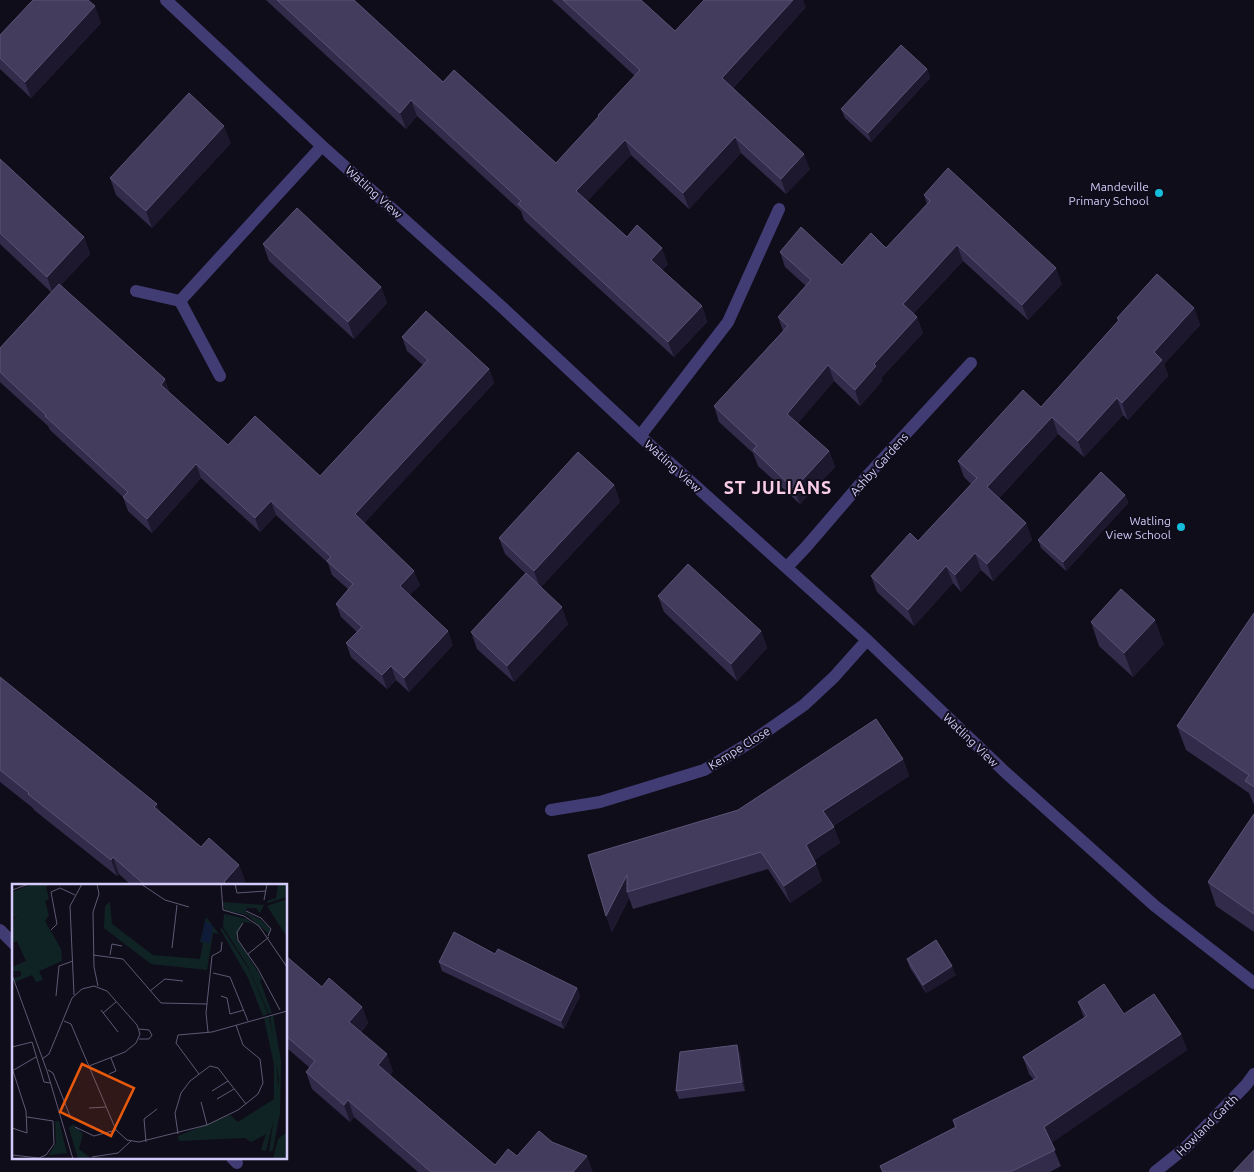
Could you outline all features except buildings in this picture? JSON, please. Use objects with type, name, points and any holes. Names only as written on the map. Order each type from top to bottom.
[{"type":"street","name":"Watling View","points":[[166,0],[322,146],[503,308],[640,436],[867,640],[1005,772],[1148,899],[1254,983]]},
{"type":"street","points":[[180,300],[322,146]]},
{"type":"street","points":[[640,436],[728,322],[779,209]]},
{"type":"street","points":[[136,291],[180,300]]},
{"type":"street","points":[[180,300],[220,376]]},
{"type":"street","name":"Ashby Gardens","points":[[787,567],[971,363]]},
{"type":"street","name":"Kempe Close","points":[[551,810],[600,802],[704,770],[751,742],[804,705],[834,677],[867,640]]},
{"type":"street","points":[[0,930],[12,942]]},
{"type":"street","name":"Howland Garth","points":[[1156,1172],[1185,1148],[1246,1085],[1254,1074]]},
{"type":"place","name":"Mandeville Primary School","points":[[1159,193]]},
{"type":"place","name":"Watling View School","points":[[1181,527]]},
{"type":"district","name":"ST JULIANS","points":[[778,487]]}]
